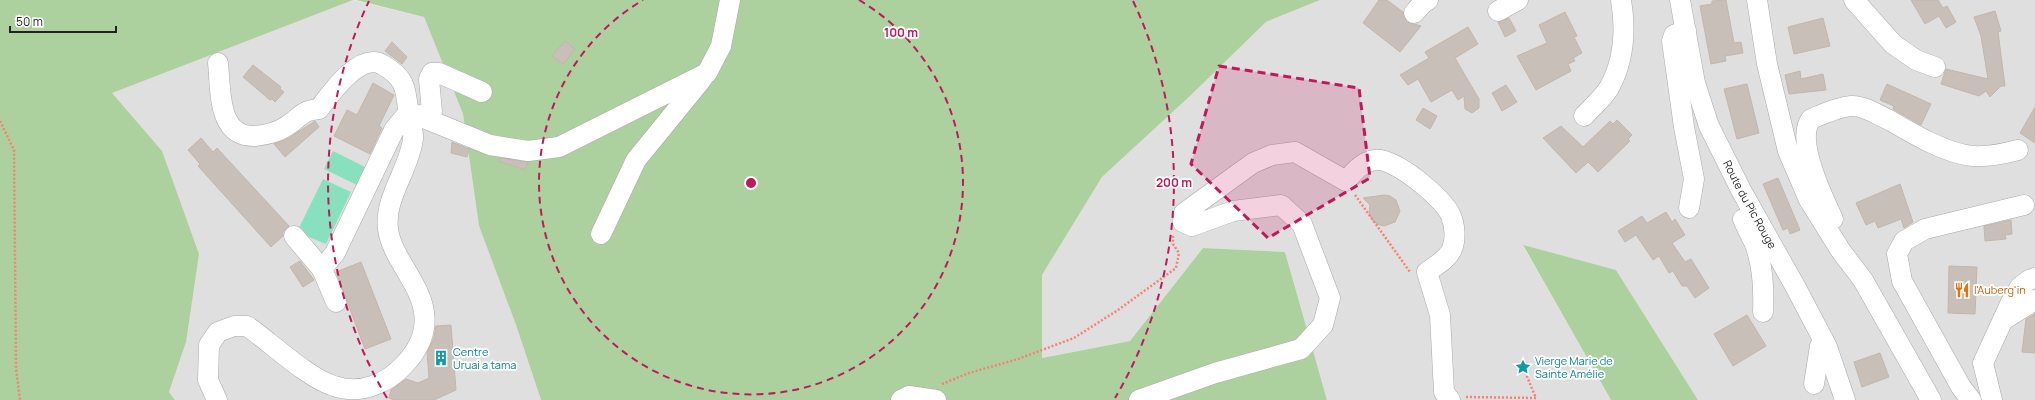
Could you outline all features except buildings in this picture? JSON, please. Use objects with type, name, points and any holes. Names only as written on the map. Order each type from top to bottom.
[{"type":"street","points":[[600,234],[636,160],[707,73],[721,46],[730,0]]},
{"type":"street","points":[[1498,11],[1518,0]]},
{"type":"street","points":[[1584,116],[1608,89],[1618,68],[1624,43],[1621,0]]},
{"type":"street","name":"Route du Pic Rouge","points":[[1680,0],[1695,82],[1701,104],[1716,143],[1824,341],[1835,367],[1845,400]]},
{"type":"street","points":[[1758,0],[1767,64],[1788,151],[1809,200],[1841,251],[1863,280]]},
{"type":"street","points":[[1854,0],[1893,44],[1916,60],[1935,67]]},
{"type":"street","points":[[1686,30],[1674,35],[1672,40],[1684,127],[1694,179],[1689,208]]},
{"type":"street","points":[[216,400],[208,380],[209,345],[218,332],[234,326],[247,326],[314,376],[334,386],[352,389],[367,388],[383,382],[396,374],[409,360],[422,340],[424,327],[424,312],[420,297],[392,244],[388,230],[388,215],[393,196],[409,159],[413,138],[414,114],[406,88],[400,78],[379,63],[370,62],[360,66],[348,75],[318,109],[306,110],[287,127],[266,135],[244,136],[229,126],[223,112],[218,63]]},
{"type":"street","points":[[322,268],[335,252],[394,130],[414,114],[432,112],[429,79],[432,73],[439,73],[482,92]]},
{"type":"street","points":[[414,114],[490,145],[528,151],[559,147],[707,73]]},
{"type":"street","points":[[1931,400],[1863,280],[1824,200],[1815,176],[1807,147],[1805,130],[1811,119],[1851,106],[1878,114],[1945,148],[1972,156],[1997,155],[2018,150]]},
{"type":"street","points":[[1139,400],[1215,373],[1301,349],[1323,325],[1330,298],[1302,224],[1281,205],[1233,211],[1192,226],[1183,222],[1184,214],[1253,163],[1272,155],[1295,152],[1346,181],[1360,166],[1376,160],[1392,164],[1414,176],[1433,193],[1451,215],[1455,233],[1452,250],[1440,262],[1420,274],[1440,314],[1444,392],[1456,396]]},
{"type":"street","points":[[1742,192],[1742,216],[1754,242],[1762,267],[1764,291],[1763,312]]},
{"type":"street","points":[[1971,400],[1961,387],[1902,281],[1897,254],[1904,241],[1925,229],[1947,222],[2024,205]]},
{"type":"street","points":[[294,236],[322,268],[336,302]]},
{"type":"street","points":[[1992,399],[1982,363],[2012,300],[2020,288],[2029,280],[2035,278]]},
{"type":"street","points":[[2003,320],[2035,300]]},
{"type":"street","points":[[1814,384],[1820,346],[1824,341]]},
{"type":"street","points":[[282,352],[296,374],[311,388],[332,400]]},
{"type":"street","points":[[1992,399],[1998,368]]},
{"type":"street","points":[[901,400],[909,396],[937,393]]},
{"type":"path","points":[[0,121],[14,150],[16,368],[20,400]]},
{"type":"path","points":[[1346,181],[1420,274]]},
{"type":"path","points":[[937,393],[969,373],[1018,360],[1074,338],[1118,310],[1176,268],[1179,253],[1173,244],[1172,237],[1174,230],[1183,222]]},
{"type":"path","points":[[1456,396],[1536,398],[1523,367]]},
{"type":"highlighted area","points":[[1219,66],[1359,88],[1370,178],[1268,238],[1191,164]]},
{"type":"shaded area","points":[[353,0],[424,17],[463,114],[479,226],[516,325],[541,400],[175,400],[169,392],[186,342],[111,93]]},
{"type":"shaded area","points":[[1320,0],[2035,0],[2035,400],[1698,400],[1616,270],[1523,246],[1611,400],[1327,400],[1285,252],[1203,248],[1130,341],[1042,358],[1042,275],[1102,177],[1190,96],[1266,22]]},
{"type":"green space","points":[[0,0],[353,0],[112,93],[162,151],[199,254],[186,342],[169,392],[175,400],[0,400]]},
{"type":"green space","points":[[356,0],[1320,0],[1266,22],[1190,96],[1102,177],[1042,275],[1042,358],[1130,341],[1203,248],[1285,252],[1327,400],[541,400],[516,325],[479,226],[463,114],[424,17]]},
{"type":"green space","points":[[333,151],[365,167],[357,185],[324,169]]},
{"type":"green space","points":[[323,179],[351,192],[326,244],[297,232]]},
{"type":"green space","points":[[1523,245],[1616,270],[1698,400],[1611,400]]},
{"type":"place","name":"l'Auberg'in","points":[[1962,290]]},
{"type":"place","name":"Centre Uruai a tama","points":[[441,358]]},
{"type":"place","name":"Vierge Marie de Sainte Amélie","points":[[1523,367]]}]
